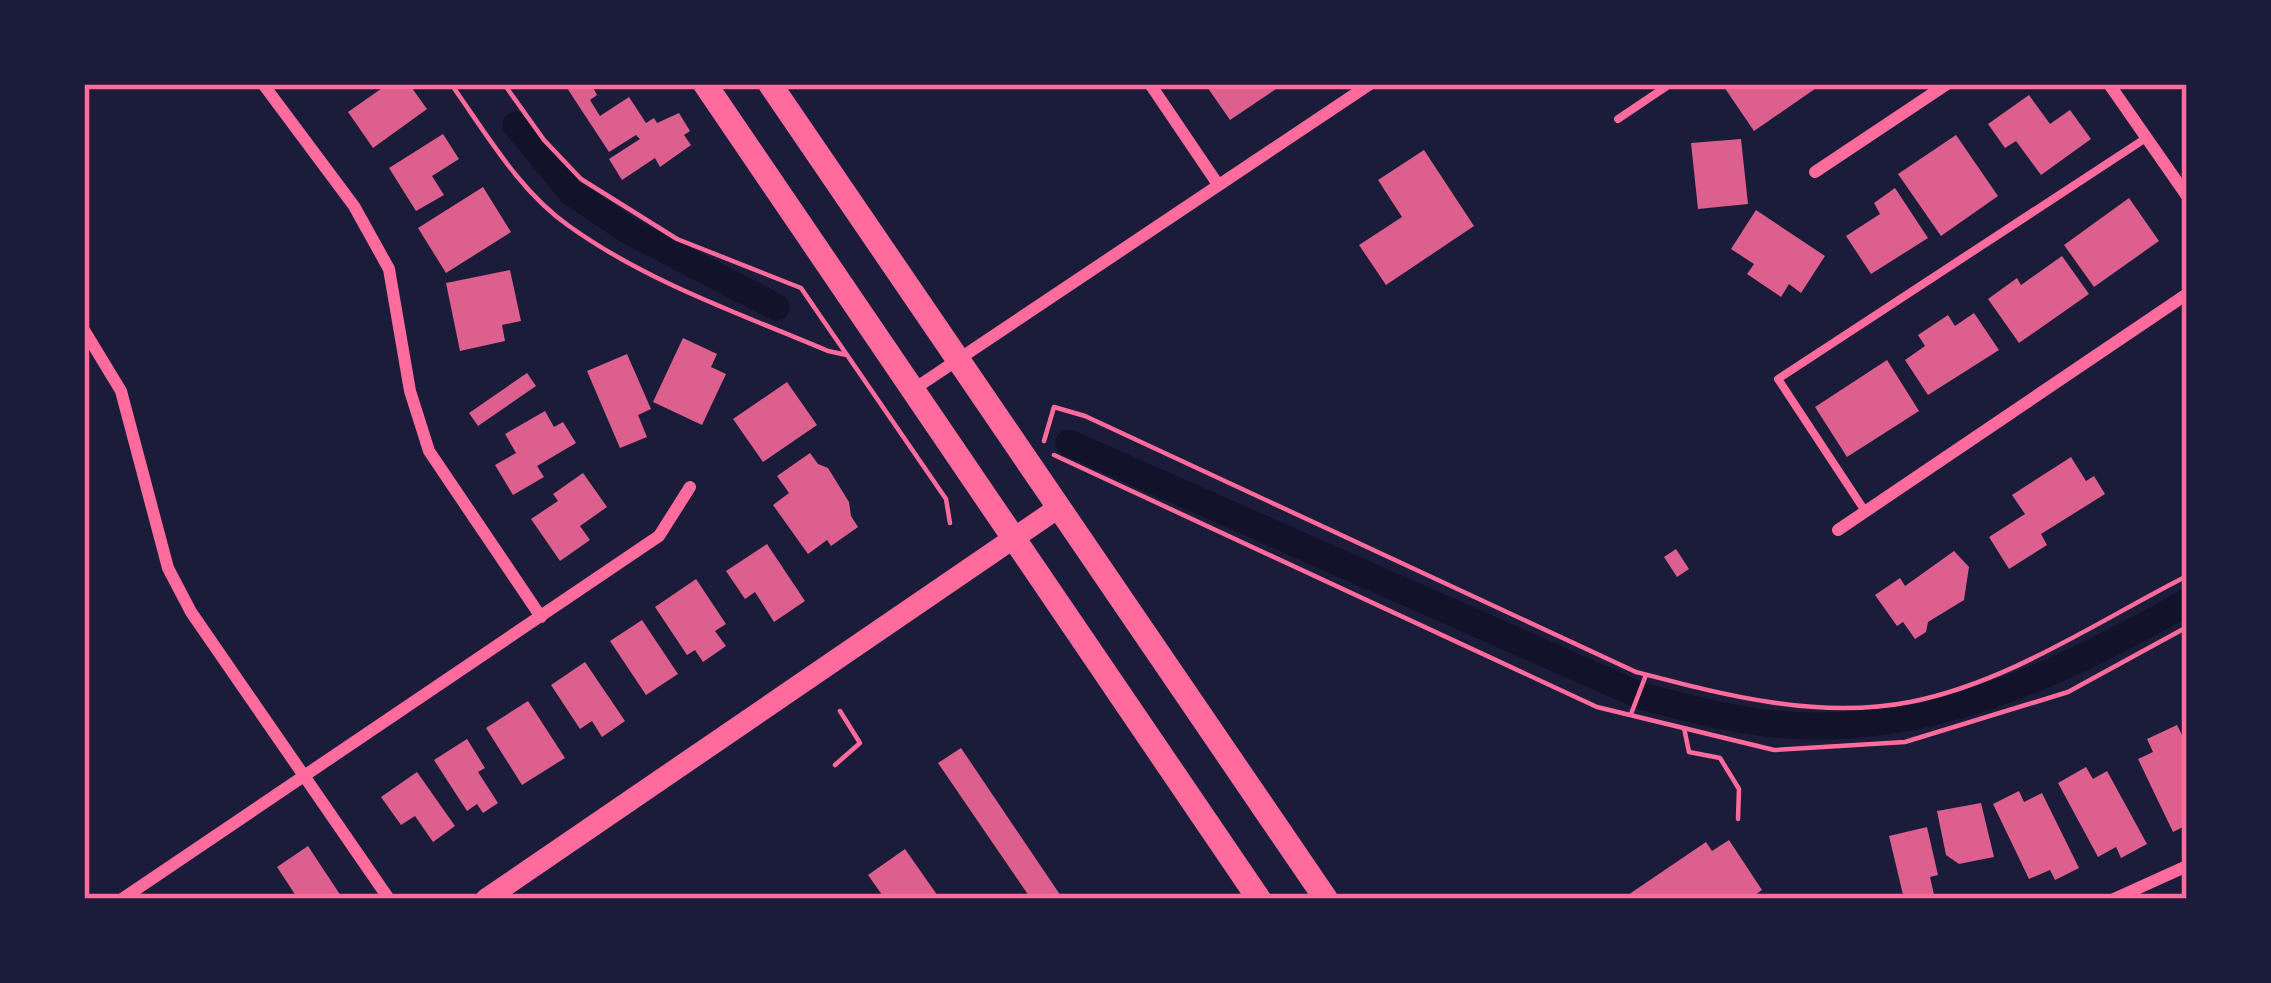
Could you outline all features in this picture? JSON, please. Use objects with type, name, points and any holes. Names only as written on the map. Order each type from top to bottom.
[{"type":"main road","points":[[705,84],[1259,899]]},
{"type":"main road","points":[[770,84],[1325,899]]},
{"type":"main road","points":[[486,899],[1058,508]]},
{"type":"street","points":[[263,84],[354,206],[388,269],[410,392],[429,451],[541,617]]},
{"type":"street","points":[[1150,84],[1216,183]]},
{"type":"street","points":[[913,390],[1370,84]]},
{"type":"street","points":[[1815,172],[1947,84]]},
{"type":"street","points":[[2109,84],[2187,196]]},
{"type":"street","points":[[1838,530],[2187,294]]},
{"type":"street","points":[[84,330],[121,391],[168,568],[191,612],[389,899]]},
{"type":"street","points":[[122,899],[659,536],[690,487]]},
{"type":"street","points":[[2114,899],[2187,866]]},
{"type":"lane","points":[[1618,119],[1670,84]]},
{"type":"lane","points":[[1865,512],[1778,379],[2146,138]]},
{"type":"path","points":[[451,84],[514,174],[567,225],[676,287],[847,355]]},
{"type":"path","points":[[503,84],[580,179],[676,239],[801,288],[946,499],[950,524]]},
{"type":"path","points":[[2187,577],[1995,676],[1909,703],[1815,707],[1725,695],[1646,675],[1085,416],[1054,407],[1043,439],[1054,455],[1597,706],[1774,750],[1905,742],[2068,692],[2187,627]]},
{"type":"path","points":[[1631,715],[1646,675]]},
{"type":"path","points":[[835,765],[860,742],[840,711]]},
{"type":"path","points":[[1684,728],[1688,752],[1720,758],[1738,789],[1738,819]]},
{"type":"building","points":[[388,84],[409,84],[427,109],[373,148],[348,112]]},
{"type":"building","points":[[591,84],[597,95],[590,100],[600,116],[629,97],[646,123],[679,113],[690,131],[684,135],[691,145],[660,167],[655,158],[622,180],[609,159],[640,139],[636,135],[609,152],[567,88]]},
{"type":"building","points":[[1205,84],[1272,84],[1276,89],[1230,120]]},
{"type":"building","points":[[1722,84],[1822,84],[1754,131]]},
{"type":"building","points":[[2029,95],[2050,124],[2070,110],[2091,139],[2041,175],[2016,141],[2005,148],[1988,124]]},
{"type":"building","points":[[443,134],[459,159],[432,176],[444,195],[416,211],[389,168]]},
{"type":"building","points":[[1956,135],[1998,196],[1941,236],[1898,174]]},
{"type":"building","points":[[1741,139],[1748,204],[1698,209],[1691,143]]},
{"type":"building","points":[[1424,150],[1474,226],[1386,285],[1359,245],[1402,217],[1378,180]]},
{"type":"building","points":[[483,187],[511,232],[446,273],[418,228]]},
{"type":"building","points":[[1895,188],[1928,238],[1871,274],[1846,236],[1880,214],[1874,203]]},
{"type":"building","points":[[2129,198],[2159,241],[2094,287],[2064,245]]},
{"type":"building","points":[[1756,210],[1825,256],[1801,293],[1789,284],[1781,297],[1747,274],[1754,264],[1731,249]]},
{"type":"building","points":[[2062,256],[2089,294],[2019,343],[1988,299],[2017,278],[2021,285]]},
{"type":"building","points":[[510,270],[521,321],[502,325],[505,341],[460,351],[446,283]]},
{"type":"building","points":[[1974,313],[1999,350],[1928,395],[1905,360],[1925,346],[1918,335],[1948,315],[1955,326]]},
{"type":"building","points":[[683,338],[717,354],[711,367],[726,374],[702,425],[653,402]]},
{"type":"building","points":[[627,354],[651,409],[638,415],[647,437],[620,448],[587,371]]},
{"type":"building","points":[[1887,360],[1919,411],[1847,457],[1815,407]]},
{"type":"building","points":[[527,373],[536,386],[478,426],[469,413]]},
{"type":"building","points":[[787,382],[817,425],[763,462],[733,419]]},
{"type":"building","points":[[545,411],[554,427],[563,422],[576,443],[537,466],[544,477],[513,495],[495,465],[516,453],[505,434]]},
{"type":"building","points":[[810,453],[828,468],[858,527],[831,546],[827,540],[808,554],[773,505],[789,493],[777,476]]},
{"type":"building","points":[[2071,457],[2086,481],[2094,476],[2105,494],[2041,534],[2047,545],[2009,569],[1989,537],[2025,514],[2012,495]]},
{"type":"building","points":[[583,473],[607,507],[580,526],[590,540],[560,561],[531,519],[558,501],[553,494]]},
{"type":"building","points":[[767,544],[805,601],[774,622],[755,592],[745,599],[726,571]]},
{"type":"building","points":[[1676,549],[1689,569],[1677,577],[1664,557]]},
{"type":"building","points":[[1954,551],[1969,567],[1964,600],[1928,622],[1926,632],[1915,639],[1903,622],[1897,626],[1875,595],[1900,578],[1905,586]]},
{"type":"building","points":[[696,579],[726,624],[715,631],[726,646],[703,662],[695,650],[687,655],[655,607]]},
{"type":"building","points":[[642,620],[678,674],[646,695],[610,641]]},
{"type":"building","points":[[585,662],[625,721],[602,737],[592,721],[580,729],[551,685]]},
{"type":"building","points":[[528,701],[565,758],[522,785],[486,728]]},
{"type":"building","points":[[2177,725],[2187,745],[2187,825],[2173,832],[2138,759],[2153,752],[2147,739]]},
{"type":"building","points":[[467,739],[485,768],[478,772],[498,803],[483,813],[477,804],[467,811],[434,760]]},
{"type":"building","points":[[961,748],[1063,899],[1031,899],[938,763]]},
{"type":"building","points":[[2086,767],[2093,779],[2107,771],[2147,844],[2121,858],[2116,847],[2098,857],[2058,783]]},
{"type":"building","points":[[417,772],[455,826],[433,842],[415,816],[401,825],[381,797]]},
{"type":"building","points":[[2019,791],[2024,802],[2042,793],[2079,868],[2055,880],[2050,870],[2029,879],[1993,804]]},
{"type":"building","points":[[1981,803],[1994,857],[1959,864],[1946,855],[1937,811]]},
{"type":"building","points":[[1927,827],[1938,875],[1930,877],[1935,899],[1904,899],[1889,836]]},
{"type":"building","points":[[1729,840],[1762,890],[1749,899],[1622,899],[1706,842],[1712,851]]},
{"type":"building","points":[[308,846],[343,899],[298,899],[277,867]]},
{"type":"building","points":[[905,849],[940,899],[885,899],[868,875]]},
{"type":"waterway","points":[[516,125],[571,192],[629,231],[776,307]]},
{"type":"waterway","points":[[1069,443],[1641,696],[1748,720],[1814,726],[1864,724],[1961,705],[2054,671],[2187,602]]}]
